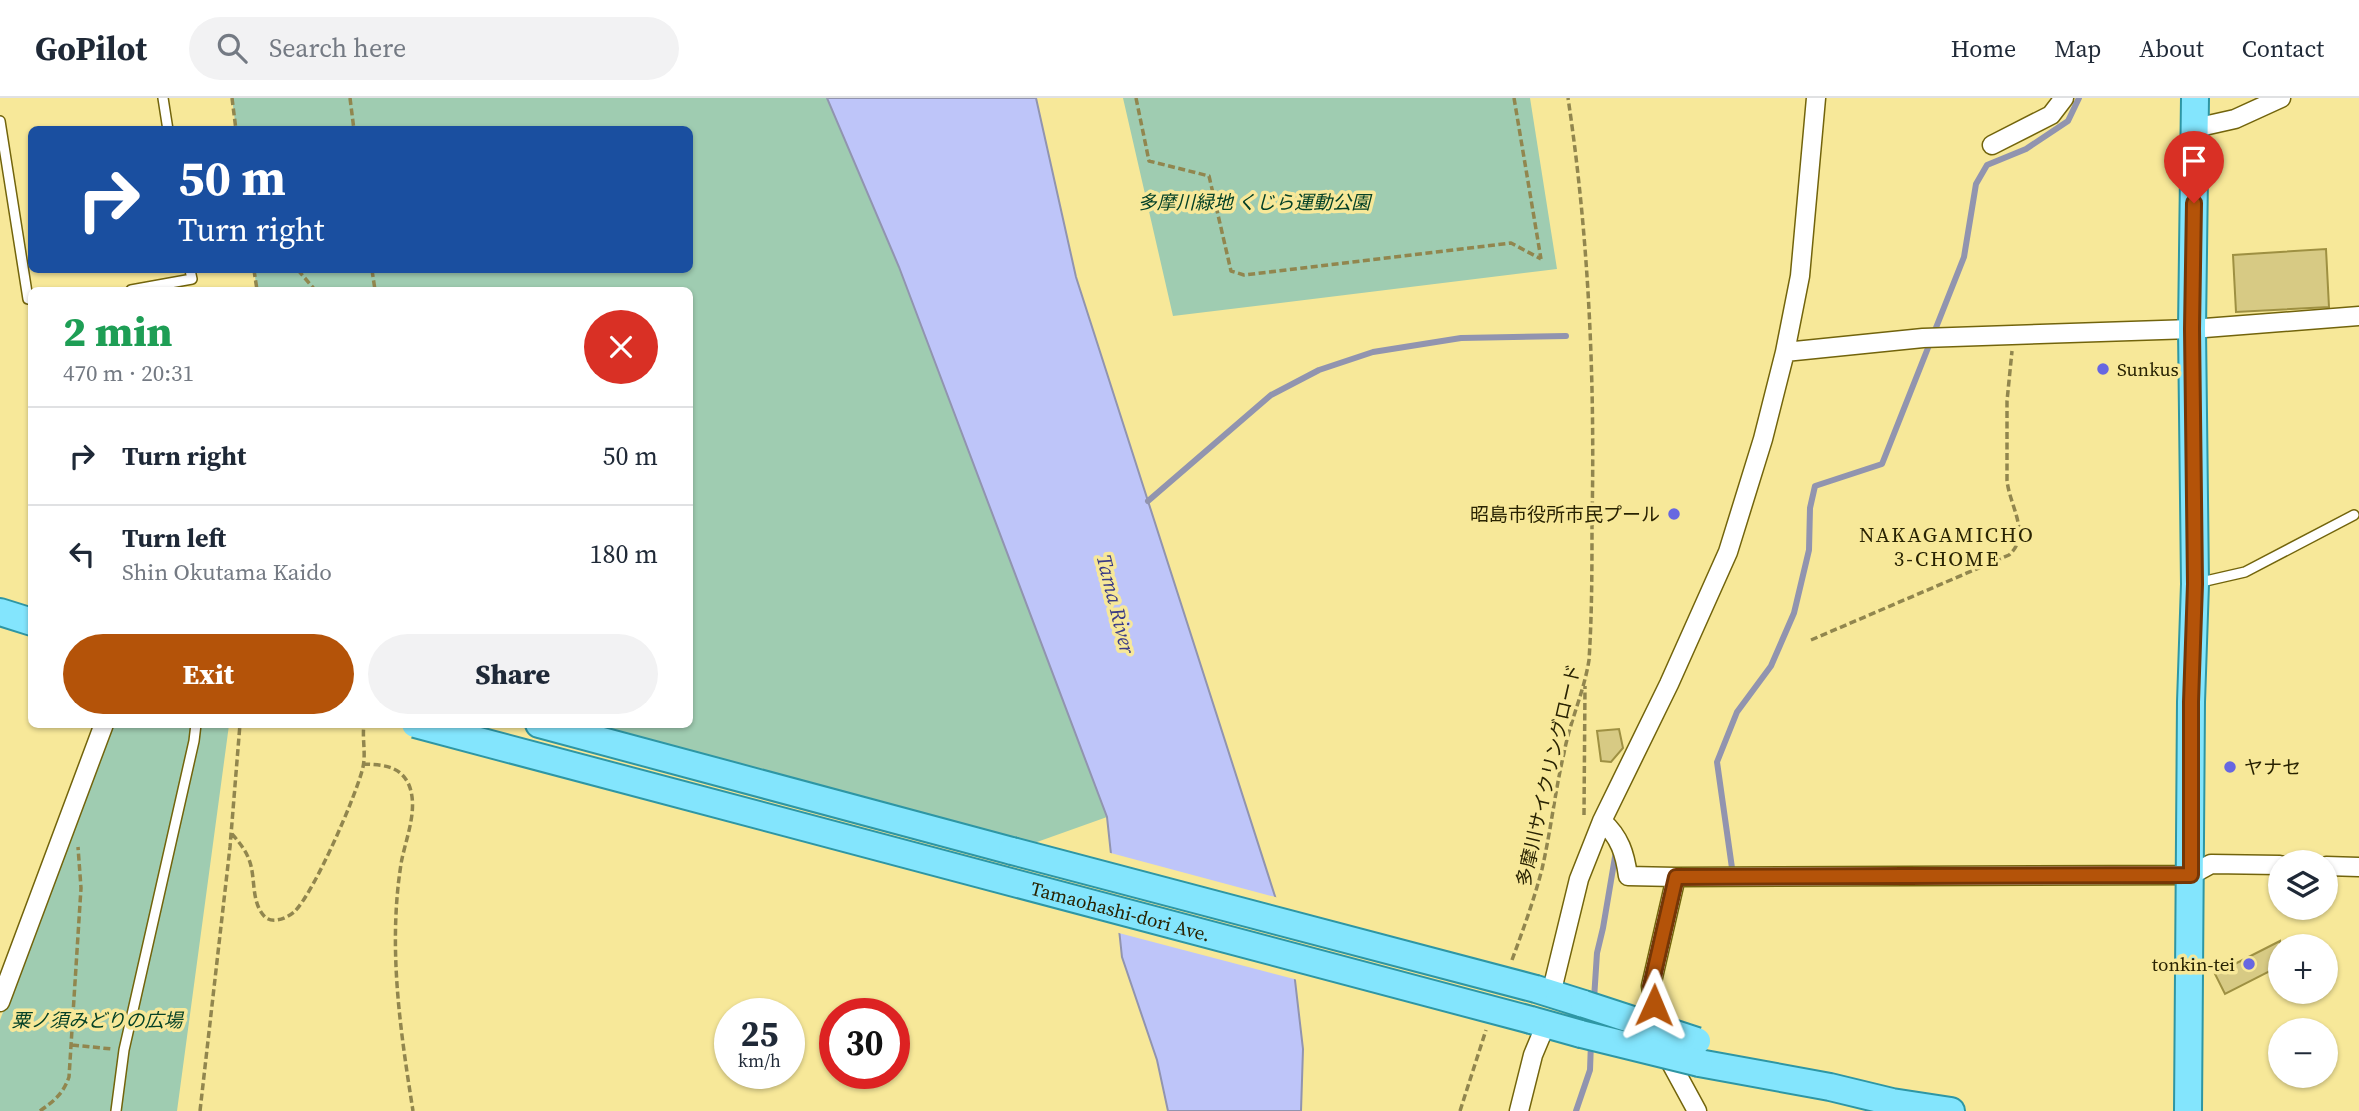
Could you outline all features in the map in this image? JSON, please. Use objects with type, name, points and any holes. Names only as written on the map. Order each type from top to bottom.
[{"type":"main road","points":[[2188,1111],[2191,702],[2195,584],[2192,329],[2195,98]]},
{"type":"main road","points":[[0,600],[28,605]]},
{"type":"main road","points":[[0,612],[28,621]]},
{"type":"main road","name":"Tamaohashi-dori Ave.","points":[[430,728],[1581,1034],[1698,1052],[1892,1102],[1951,1111]]},
{"type":"main road","name":"Tamaohashi-dori Ave.","points":[[554,728],[1543,992],[1584,1004],[1698,1052]]},
{"type":"street","points":[[1543,992],[1579,879],[1607,826],[1728,552],[1763,439],[1785,352],[1800,276],[1816,98]]},
{"type":"street","points":[[1992,145],[2051,115],[2064,98]]},
{"type":"street","points":[[2195,128],[2235,119],[2281,98]]},
{"type":"street","points":[[1785,352],[1923,338],[2192,329],[2359,316]]},
{"type":"street","points":[[0,1002],[101,728]]},
{"type":"street","points":[[1607,826],[1625,852],[1628,876],[2191,875],[2211,864],[2268,865]]},
{"type":"street","points":[[2338,866],[2359,867]]},
{"type":"street","points":[[1676,877],[1651,986],[1660,1043],[1698,1111]]},
{"type":"street","points":[[1518,1111],[1533,1055],[1538,1022]]},
{"type":"lane","points":[[163,98],[167,126]]},
{"type":"lane","points":[[0,121],[28,299]]},
{"type":"lane","points":[[142,287],[191,274]]},
{"type":"lane","points":[[2195,584],[2245,572],[2354,514]]},
{"type":"lane","points":[[116,1111],[124,1050],[195,728]]},
{"type":"path","points":[[232,98],[236,126]]},
{"type":"path","points":[[350,98],[354,126]]},
{"type":"path","points":[[1136,98],[1149,162],[1209,176],[1231,271],[1244,275],[1511,243],[1541,259],[1514,98]]},
{"type":"path","name":"多摩川サイクリングロード","points":[[1511,963],[1542,866],[1564,752],[1574,711],[1586,680],[1591,632],[1594,452],[1589,323],[1581,209],[1568,98]]},
{"type":"path","points":[[301,273],[312,287]]},
{"type":"path","points":[[1811,640],[2009,555],[2016,549],[2020,535],[2019,525],[2007,480],[2007,401],[2014,335]]},
{"type":"path","points":[[1584,819],[1586,680]]},
{"type":"path","points":[[200,1111],[232,833],[240,728]]},
{"type":"path","points":[[232,833],[251,864],[258,904],[265,917],[280,920],[295,911],[332,844],[363,764],[364,728]]},
{"type":"path","points":[[363,764],[390,766],[397,770],[408,784],[412,799],[411,819],[398,885],[395,961],[404,1060],[413,1111]]},
{"type":"path","points":[[40,1111],[64,1091],[69,1077],[72,1045],[81,888],[77,840],[64,826]]},
{"type":"path","points":[[1460,1111],[1488,1025]]},
{"type":"path","points":[[72,1045],[105,1049]]},
{"type":"green space","points":[[232,98],[827,98],[899,267],[1107,817],[1012,851],[550,728],[693,728],[693,287],[257,287],[254,273],[693,273],[693,126],[236,126]]},
{"type":"green space","name":"多摩川緑地 くじら運動公園","points":[[1123,98],[1530,98],[1557,269],[1173,316]]},
{"type":"green space","name":"粟ノ須みどりの広場","points":[[113,728],[229,728],[177,1111],[0,1111],[0,1020]]},
{"type":"water","name":"Tama River","points":[[827,98],[1036,98],[1076,277],[1291,946],[1303,1049],[1301,1111],[1168,1111],[1157,1060],[1122,957],[1107,817],[899,267]]},
{"type":"pier","points":[[1107,852],[1279,898],[1294,945],[1298,980],[1115,932]]},
{"type":"building","points":[[2326,249],[2329,307],[2236,312],[2233,255]]},
{"type":"building","points":[[1619,729],[1623,748],[1611,762],[1601,761],[1597,731]]},
{"type":"building","points":[[2268,947],[2268,972],[2225,994],[2215,974]]},
{"type":"waterway","points":[[1732,868],[1717,762],[1737,712],[1771,666],[1794,613],[1809,550],[1810,508],[1815,486],[1882,464],[1964,257],[1976,184],[1987,165],[2026,149],[2068,121],[2079,98]]},
{"type":"waterway","points":[[1148,501],[1271,395],[1319,370],[1373,352],[1461,338],[1566,336]]},
{"type":"waterway","points":[[1594,999],[1597,953],[1616,851]]},
{"type":"waterway","points":[[1576,1111],[1590,1070],[1591,1042]]},
{"type":"place","name":"Sunkus","points":[[2103,369]]},
{"type":"place","name":"昭島市役所市民プール","points":[[1674,514]]},
{"type":"place","name":"ヤナセ","points":[[2230,767]]},
{"type":"place","name":"tonkin-tei","points":[[2249,964]]},
{"type":"district","name":"NAKAGAMICHO 3-CHOME","points":[[1947,546]]},
{"type":"route","points":[[1654,1005],[1651,986],[1676,877],[2191,875],[2191,702],[2195,584],[2192,329],[2194,203]]}]
